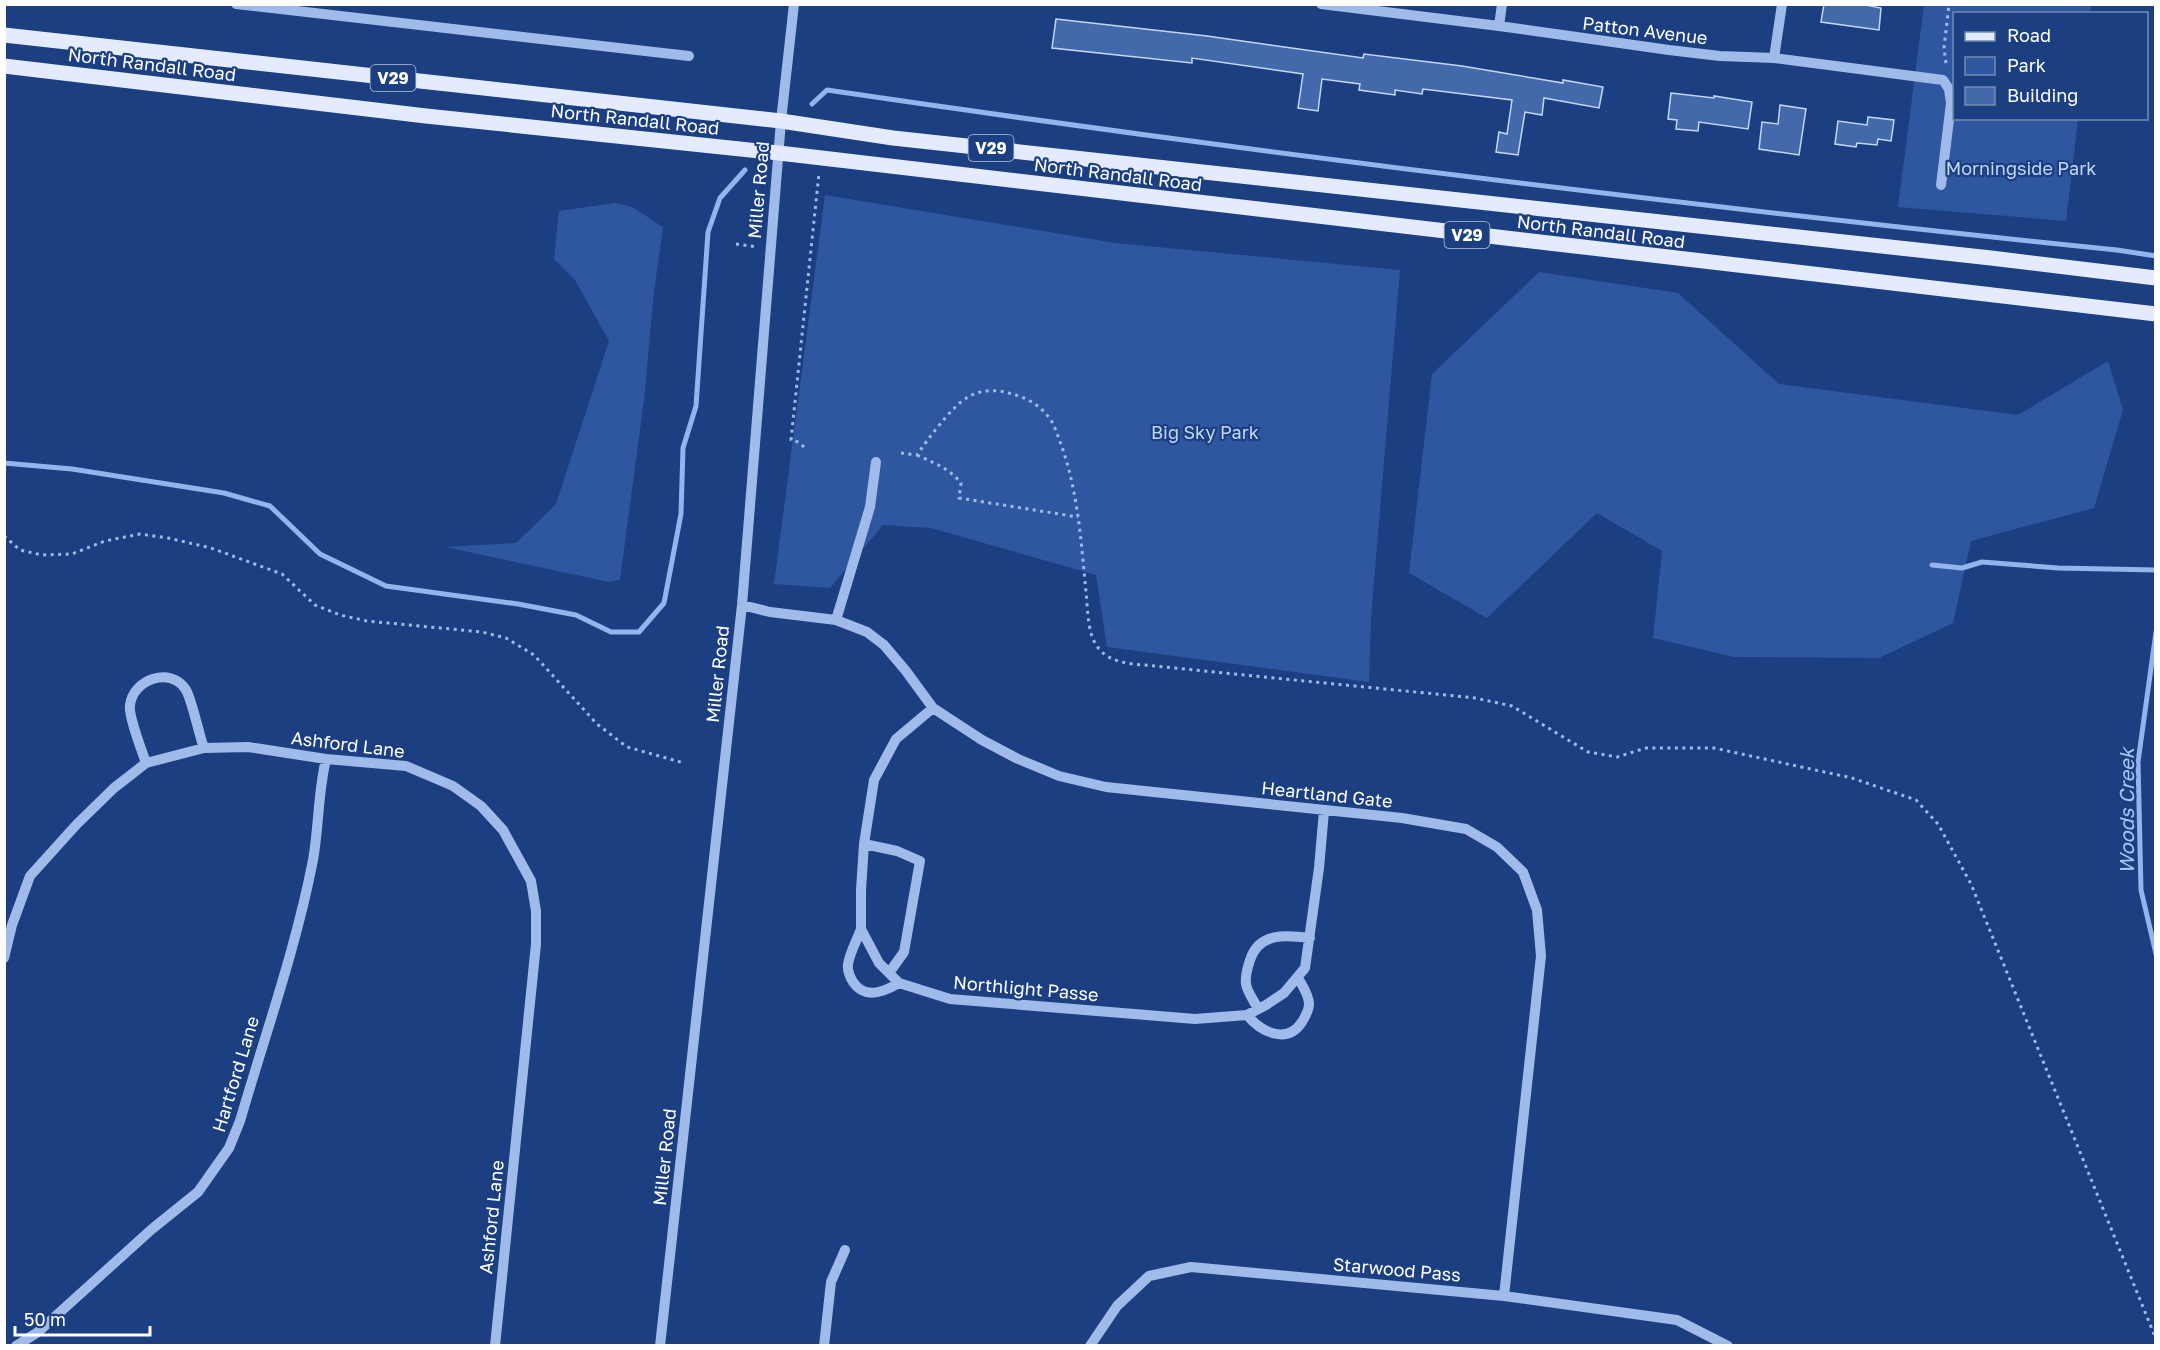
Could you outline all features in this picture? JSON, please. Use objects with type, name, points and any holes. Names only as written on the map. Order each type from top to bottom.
[{"type":"main road","name":"North Randall Road","points":[[4,34],[781,121],[893,138],[2156,278]]},
{"type":"main road","name":"North Randall Road","points":[[4,66],[426,116],[778,153],[2156,314]]},
{"type":"street","points":[[236,4],[689,56]]},
{"type":"street","name":"Miller Road","points":[[660,1346],[741,605],[778,153],[794,4]]},
{"type":"street","name":"Patton Avenue","points":[[1321,4],[1679,51],[1720,56],[1774,58],[1943,80],[1949,89],[1951,103],[1941,185]]},
{"type":"street","points":[[1499,26],[1502,4]]},
{"type":"street","points":[[1774,58],[1782,4]]},
{"type":"street","points":[[836,620],[870,507],[876,462]]},
{"type":"street","name":"Heartland Gate","points":[[741,605],[770,612],[836,620],[867,632],[884,645],[933,708],[982,740],[1018,759],[1059,776],[1106,787],[1402,818],[1466,829],[1497,847],[1523,872],[1537,910],[1541,956],[1504,1296]]},
{"type":"street","points":[[146,763],[129,707],[134,692],[147,680],[160,677],[172,679],[186,689],[204,748]]},
{"type":"street","name":"Northlight Passe","points":[[933,708],[896,739],[874,780],[864,844],[861,928],[879,963],[899,983],[950,999],[1195,1019],[1247,1015],[1284,993],[1305,968],[1319,868],[1324,811]]},
{"type":"street","name":"Ashford Lane","points":[[4,958],[12,925],[30,876],[77,824],[114,788],[146,763],[204,748],[248,747],[326,759],[406,766],[453,786],[481,806],[503,830],[531,881],[536,911],[536,944],[495,1346]]},
{"type":"street","name":"Hartford Lane","points":[[16,1346],[38,1332],[152,1229],[198,1192],[229,1148],[240,1121],[295,933],[313,858],[321,780],[326,759]]},
{"type":"street","points":[[864,844],[897,851],[920,861],[904,952],[889,973]]},
{"type":"street","points":[[861,928],[848,962],[852,980],[863,992],[873,993],[884,992],[899,983]]},
{"type":"street","points":[[1258,1009],[1246,984],[1248,965],[1253,951],[1266,939],[1286,935],[1310,938]]},
{"type":"street","points":[[1247,1015],[1256,1026],[1269,1033],[1282,1035],[1298,1029],[1309,1003],[1298,978]]},
{"type":"street","points":[[824,1346],[831,1282],[845,1250]]},
{"type":"street","name":"Starwood Pass","points":[[1090,1346],[1117,1306],[1149,1276],[1191,1267],[1504,1296],[1677,1320],[1728,1346]]},
{"type":"path","points":[[1946,63],[1944,48],[1949,4]]},
{"type":"path","points":[[804,447],[791,440],[816,198]]},
{"type":"path","points":[[736,244],[770,249]]},
{"type":"path","points":[[917,455],[966,397],[991,390],[1017,395],[1031,401],[1049,416],[1065,454],[1078,517],[1090,629],[1099,649],[1112,659],[1155,666],[1475,698],[1512,706],[1588,752],[1617,757],[1646,748],[1714,748],[1852,778],[1916,800],[1938,824],[1971,884],[2156,1339]]},
{"type":"path","points":[[901,453],[917,455],[938,464],[953,474],[961,483],[959,498],[1078,517]]},
{"type":"path","points":[[4,536],[20,550],[42,555],[72,554],[105,541],[140,534],[168,538],[211,548],[282,574],[315,605],[340,615],[368,621],[482,632],[506,638],[534,655],[597,724],[627,747],[684,763]]},
{"type":"green space","name":"Morningside Park","points":[[1924,5],[2091,5],[2090,12],[1953,12],[1953,120],[2078,120],[2066,221],[1898,207]]},
{"type":"green space","name":"Big Sky Park","points":[[825,195],[1115,243],[1400,270],[1371,618],[1369,682],[1107,647],[1096,575],[931,528],[883,525],[830,588],[774,584]]},
{"type":"green space","points":[[615,203],[632,207],[663,227],[654,292],[644,400],[620,580],[609,582],[445,547],[516,543],[556,504],[609,341],[575,280],[554,259],[559,211]]},
{"type":"green space","points":[[1539,272],[1678,293],[1779,384],[2018,415],[2108,361],[2123,410],[2094,508],[1971,541],[1953,623],[1879,658],[1734,657],[1653,638],[1662,551],[1597,513],[1487,618],[1409,573],[1432,374]]},
{"type":"building","points":[[1824,4],[1861,4],[1881,8],[1879,30],[1821,22]]},
{"type":"building","points":[[1056,19],[1207,36],[1363,58],[1364,54],[1462,66],[1563,83],[1563,80],[1603,87],[1599,108],[1544,98],[1542,115],[1525,112],[1518,155],[1496,152],[1499,132],[1507,134],[1512,100],[1423,89],[1422,94],[1395,90],[1395,95],[1359,90],[1360,84],[1322,79],[1318,111],[1298,108],[1303,74],[1192,58],[1192,63],[1052,48]]},
{"type":"building","points":[[1671,93],[1752,102],[1748,129],[1699,122],[1698,131],[1676,129],[1677,120],[1668,119]]},
{"type":"building","points":[[1780,105],[1806,109],[1799,155],[1759,149],[1762,122],[1778,124]]},
{"type":"building","points":[[1868,117],[1894,120],[1891,141],[1878,139],[1877,145],[1857,143],[1856,147],[1835,144],[1838,121],[1867,125]]},
{"type":"waterway","points":[[812,104],[827,90],[1310,157],[2156,256]]},
{"type":"waterway","points":[[4,463],[72,469],[224,493],[270,506],[320,554],[386,586],[518,604],[576,615],[611,632],[639,632],[664,603],[681,514],[683,448],[696,406],[708,232],[720,198],[745,170]]},
{"type":"waterway","points":[[1932,565],[1962,568],[1982,562],[2058,568],[2156,570]]},
{"type":"waterway","name":"Woods Creek","points":[[2156,632],[2138,762],[2141,890],[2156,954]]}]
